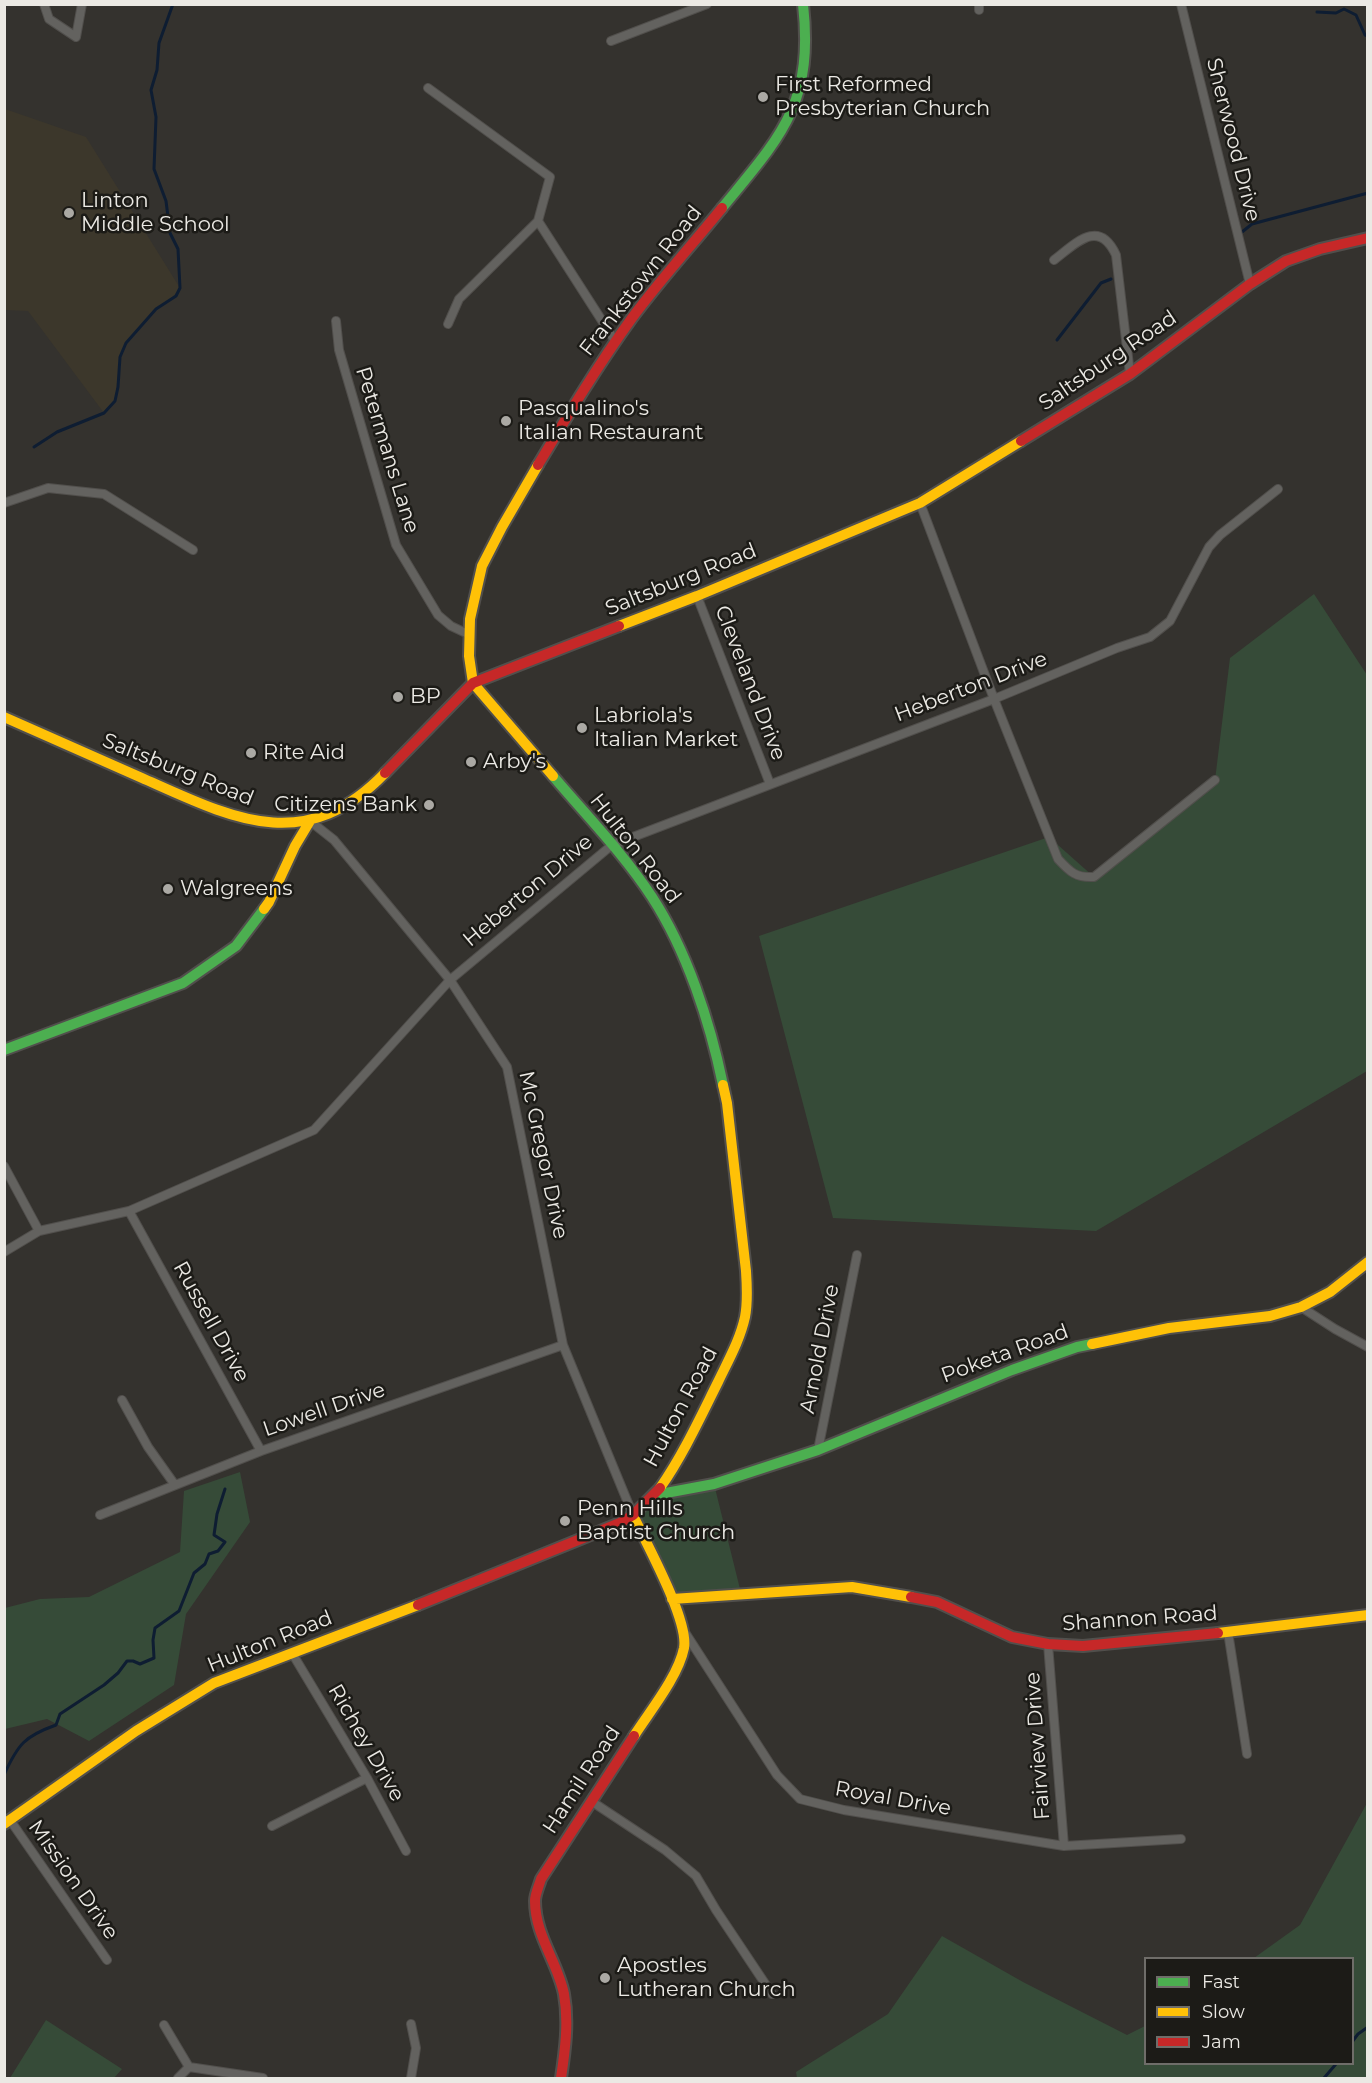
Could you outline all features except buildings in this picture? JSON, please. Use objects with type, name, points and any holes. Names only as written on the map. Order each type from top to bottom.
[{"type":"main road","name":"Frankstown Road","points":[[473,683],[468,634],[478,578],[493,544],[593,373],[615,341],[764,159],[782,131],[792,113],[802,76],[806,39],[803,4]]},
{"type":"main road","name":"Saltsburg Road","points":[[4,717],[234,818],[251,822],[283,824],[310,821],[341,809],[375,784],[473,683],[697,596],[921,503],[1130,374],[1251,284],[1286,261],[1320,249],[1368,238]]},
{"type":"main road","name":"Hulton Road","points":[[7,1822],[136,1731],[189,1697],[239,1673],[400,1612],[620,1523],[633,1515],[655,1495],[674,1468],[734,1349],[745,1318],[746,1271],[727,1103],[719,1065],[694,983],[684,958],[652,897],[612,845],[473,683]]},
{"type":"main road","points":[[4,1050],[183,983],[236,946],[269,902],[295,846],[310,821]]},
{"type":"main road","name":"Poketa Road","points":[[655,1495],[692,1486],[714,1484],[818,1450],[1012,1370],[1077,1347],[1169,1328],[1270,1316],[1301,1307],[1330,1292],[1368,1262]]},
{"type":"main road","points":[[633,1515],[686,1634]]},
{"type":"main road","name":"Shannon Road","points":[[672,1599],[852,1587],[937,1602],[1012,1637],[1048,1644],[1083,1646],[1368,1615]]},
{"type":"main road","name":"Hamil Road","points":[[561,2079],[567,2034],[564,1995],[551,1953],[537,1919],[535,1899],[542,1879],[673,1675],[683,1655],[686,1634]]},
{"type":"street","points":[[44,4],[49,19],[76,37],[82,4]]},
{"type":"street","points":[[611,41],[707,4]]},
{"type":"street","name":"Sherwood Drive","points":[[1181,4],[1251,284]]},
{"type":"street","points":[[428,88],[550,177],[538,222],[459,299],[448,324]]},
{"type":"street","points":[[538,222],[615,341]]},
{"type":"street","points":[[1054,260],[1081,239],[1090,235],[1098,236],[1111,245],[1116,255],[1130,374]]},
{"type":"street","name":"Petermans Lane","points":[[336,321],[339,350],[396,545],[438,615],[452,626],[468,634]]},
{"type":"street","points":[[4,503],[48,488],[104,494],[193,550]]},
{"type":"street","name":"Heberton Drive","points":[[4,1252],[39,1231],[129,1211],[314,1130],[450,980],[612,845],[994,699],[1150,636],[1170,621],[1209,547],[1220,535],[1278,489]]},
{"type":"street","points":[[921,503],[994,699],[1058,859],[1071,874],[1082,878],[1094,877],[1215,780]]},
{"type":"street","name":"Cleveland Drive","points":[[697,596],[770,784]]},
{"type":"street","name":"Mc Gregor Drive","points":[[310,821],[334,840],[450,980],[507,1067],[563,1345],[633,1515]]},
{"type":"street","points":[[4,1166],[39,1231]]},
{"type":"street","name":"Russell Drive","points":[[129,1211],[261,1451]]},
{"type":"street","name":"Arnold Drive","points":[[818,1450],[857,1255]]},
{"type":"street","points":[[1301,1307],[1368,1347]]},
{"type":"street","name":"Lowell Drive","points":[[100,1515],[261,1451],[563,1345]]},
{"type":"street","points":[[122,1400],[148,1447],[175,1485]]},
{"type":"street","points":[[1228,1632],[1247,1754]]},
{"type":"street","name":"Royal Drive","points":[[686,1634],[777,1775],[800,1799],[844,1810],[1064,1846],[1181,1839]]},
{"type":"street","name":"Fairview Drive","points":[[1048,1644],[1064,1846]]},
{"type":"street","name":"Richey Drive","points":[[292,1653],[368,1778],[406,1851]]},
{"type":"street","points":[[272,1826],[368,1778]]},
{"type":"street","points":[[591,1801],[665,1850],[696,1876],[772,1994]]},
{"type":"street","name":"Mission Drive","points":[[7,1822],[107,1960]]},
{"type":"street","points":[[164,2025],[189,2067]]},
{"type":"street","points":[[411,2025],[416,2048],[411,2079]]},
{"type":"street","points":[[178,2079],[189,2067]]},
{"type":"street","points":[[189,2067],[263,2079]]},
{"type":"shaded area","name":"Linton Middle School","points":[[5,109],[86,137],[180,288],[171,299],[156,309],[126,343],[120,357],[115,401],[104,413],[28,311],[5,310]]},
{"type":"green space","points":[[1314,594],[1367,675],[1367,1071],[1096,1231],[833,1218],[759,936],[1049,837],[1094,877],[1215,780],[1230,658]]},
{"type":"green space","points":[[240,1472],[250,1522],[186,1614],[174,1685],[89,1741],[47,1719],[5,1729],[5,1608],[40,1599],[89,1597],[180,1552],[184,1491]]},
{"type":"green space","points":[[714,1484],[741,1593],[672,1599],[633,1515],[655,1495]]},
{"type":"green space","points":[[1367,1803],[1367,2078],[797,2078],[796,2072],[888,2014],[942,1936],[1023,1982],[1127,2035],[1144,2026],[1144,2065],[1354,2065],[1354,1957],[1255,1957],[1300,1925]]},
{"type":"green space","points":[[46,2020],[122,2069],[114,2078],[10,2078]]},
{"type":"waterway","points":[[34,447],[57,432],[104,413],[115,401],[120,357],[126,343],[156,309],[176,296],[180,288],[178,249],[170,233],[166,201],[154,169],[156,117],[151,90],[157,70],[159,43],[173,4]]},
{"type":"waterway","points":[[1317,12],[1336,13],[1344,9],[1356,15],[1365,35],[1368,36]]},
{"type":"waterway","points":[[1242,232],[1252,224],[1368,193]]},
{"type":"waterway","points":[[1057,340],[1101,283],[1111,279]]},
{"type":"waterway","points":[[4,1775],[18,1748],[24,1742],[37,1733],[56,1725],[60,1714],[104,1685],[118,1673],[127,1661],[140,1664],[154,1658],[155,1628],[179,1611],[194,1573],[205,1564],[209,1554],[218,1551],[225,1542],[214,1535],[217,1514],[225,1489]]},
{"type":"waterway","points":[[1354,2039],[1368,2027]]},
{"type":"waterway","points":[[1324,2078],[1335,2065]]},
{"type":"traffic: fast","points":[[722,208],[776,138],[798,94],[805,39],[803,4]]},
{"type":"traffic: fast","points":[[553,776],[629,865],[665,918],[696,988],[723,1085]]},
{"type":"traffic: fast","points":[[4,1050],[183,983],[236,946],[264,909]]},
{"type":"traffic: fast","points":[[655,1495],[714,1484],[818,1450],[1012,1370],[1092,1344]]},
{"type":"traffic: slow","points":[[619,626],[920,503],[1021,441]]},
{"type":"traffic: slow","points":[[538,465],[482,566],[470,619],[469,656],[473,683],[553,776]]},
{"type":"traffic: slow","points":[[4,717],[207,806],[237,816],[267,822],[296,822],[326,815],[355,799],[385,773]]},
{"type":"traffic: slow","points":[[264,909],[310,821]]},
{"type":"traffic: slow","points":[[660,1488],[691,1436],[730,1358],[743,1326],[746,1311],[746,1271],[723,1085]]},
{"type":"traffic: slow","points":[[1092,1344],[1169,1328],[1270,1316],[1301,1307],[1330,1292],[1368,1262]]},
{"type":"traffic: slow","points":[[633,1515],[673,1601],[684,1635],[684,1648],[676,1670],[634,1736]]},
{"type":"traffic: slow","points":[[672,1599],[852,1587],[911,1597]]},
{"type":"traffic: slow","points":[[4,1824],[136,1731],[214,1683],[418,1605]]},
{"type":"traffic: slow","points":[[1218,1633],[1368,1615]]},
{"type":"traffic: jam","points":[[538,465],[595,372],[632,318],[722,208]]},
{"type":"traffic: jam","points":[[1021,441],[1130,374],[1250,284],[1286,261],[1320,249],[1368,238]]},
{"type":"traffic: jam","points":[[385,773],[473,683],[619,626]]},
{"type":"traffic: jam","points":[[418,1605],[620,1523],[633,1515],[660,1488]]},
{"type":"traffic: jam","points":[[911,1597],[937,1602],[1012,1637],[1048,1644],[1083,1646],[1218,1633]]},
{"type":"traffic: jam","points":[[561,2078],[566,2036],[564,1994],[539,1926],[536,1896],[541,1879],[634,1736]]},
{"type":"place","name":"First Reformed Presbyterian Church","points":[[763,97]]},
{"type":"place","name":"Linton Middle School","points":[[69,213]]},
{"type":"place","name":"Pasqualino's Italian Restaurant","points":[[506,421]]},
{"type":"place","name":"BP","points":[[398,697]]},
{"type":"place","name":"Labriola's Italian Market","points":[[582,728]]},
{"type":"place","name":"Rite Aid","points":[[251,753]]},
{"type":"place","name":"Arby's","points":[[471,762]]},
{"type":"place","name":"Citizens Bank","points":[[429,805]]},
{"type":"place","name":"Walgreens","points":[[168,889]]},
{"type":"place","name":"Penn Hills Baptist Church","points":[[565,1521]]},
{"type":"place","name":"Apostles Lutheran Church","points":[[605,1978]]}]
